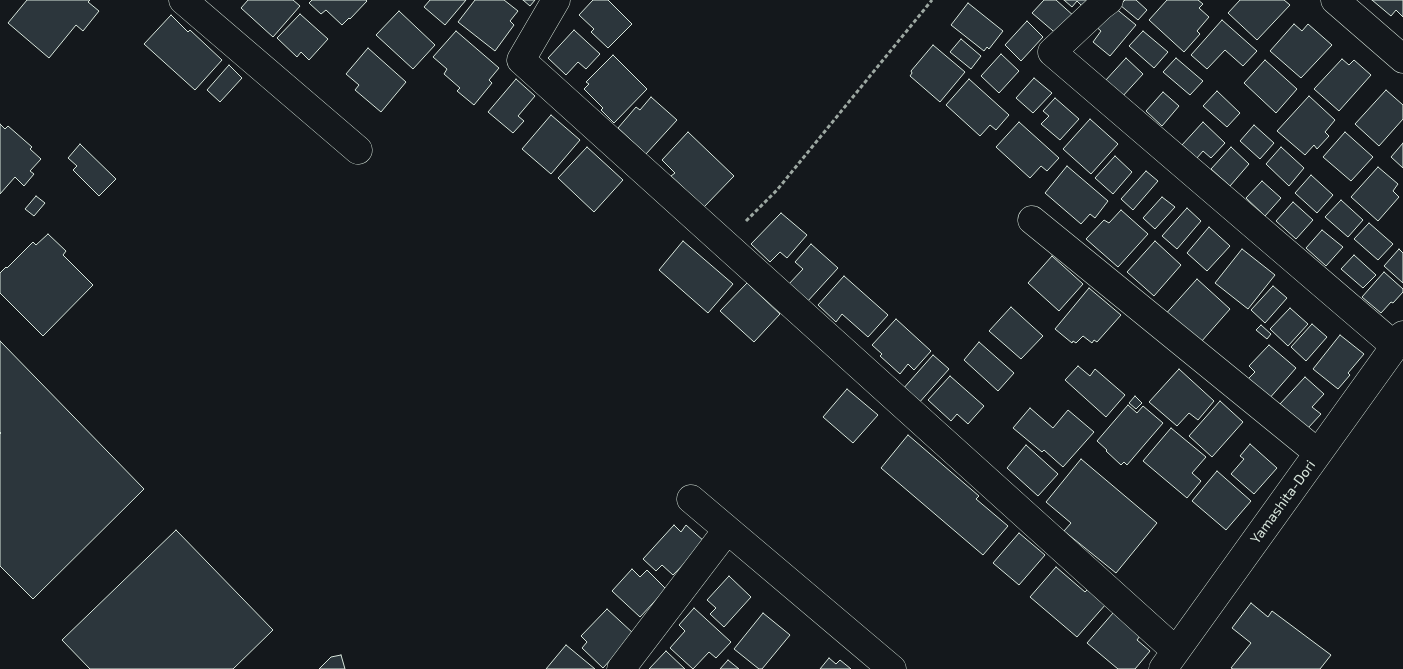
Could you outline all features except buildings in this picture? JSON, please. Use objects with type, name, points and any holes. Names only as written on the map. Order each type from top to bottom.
[{"type":"street","points":[[183,0],[358,150]]},
{"type":"street","points":[[556,0],[522,60],[724,243],[1170,660]]},
{"type":"street","points":[[1109,0],[1052,52],[1399,340]]},
{"type":"street","points":[[1335,0],[1403,59]]},
{"type":"street","points":[[1032,220],[1318,453]]},
{"type":"street","name":"Yamashita-Dori","points":[[1170,660],[1399,340]]},
{"type":"street","points":[[691,499],[892,669]]},
{"type":"street","points":[[622,669],[727,530]]},
{"type":"path","points":[[724,243],[777,190],[932,0]]}]
